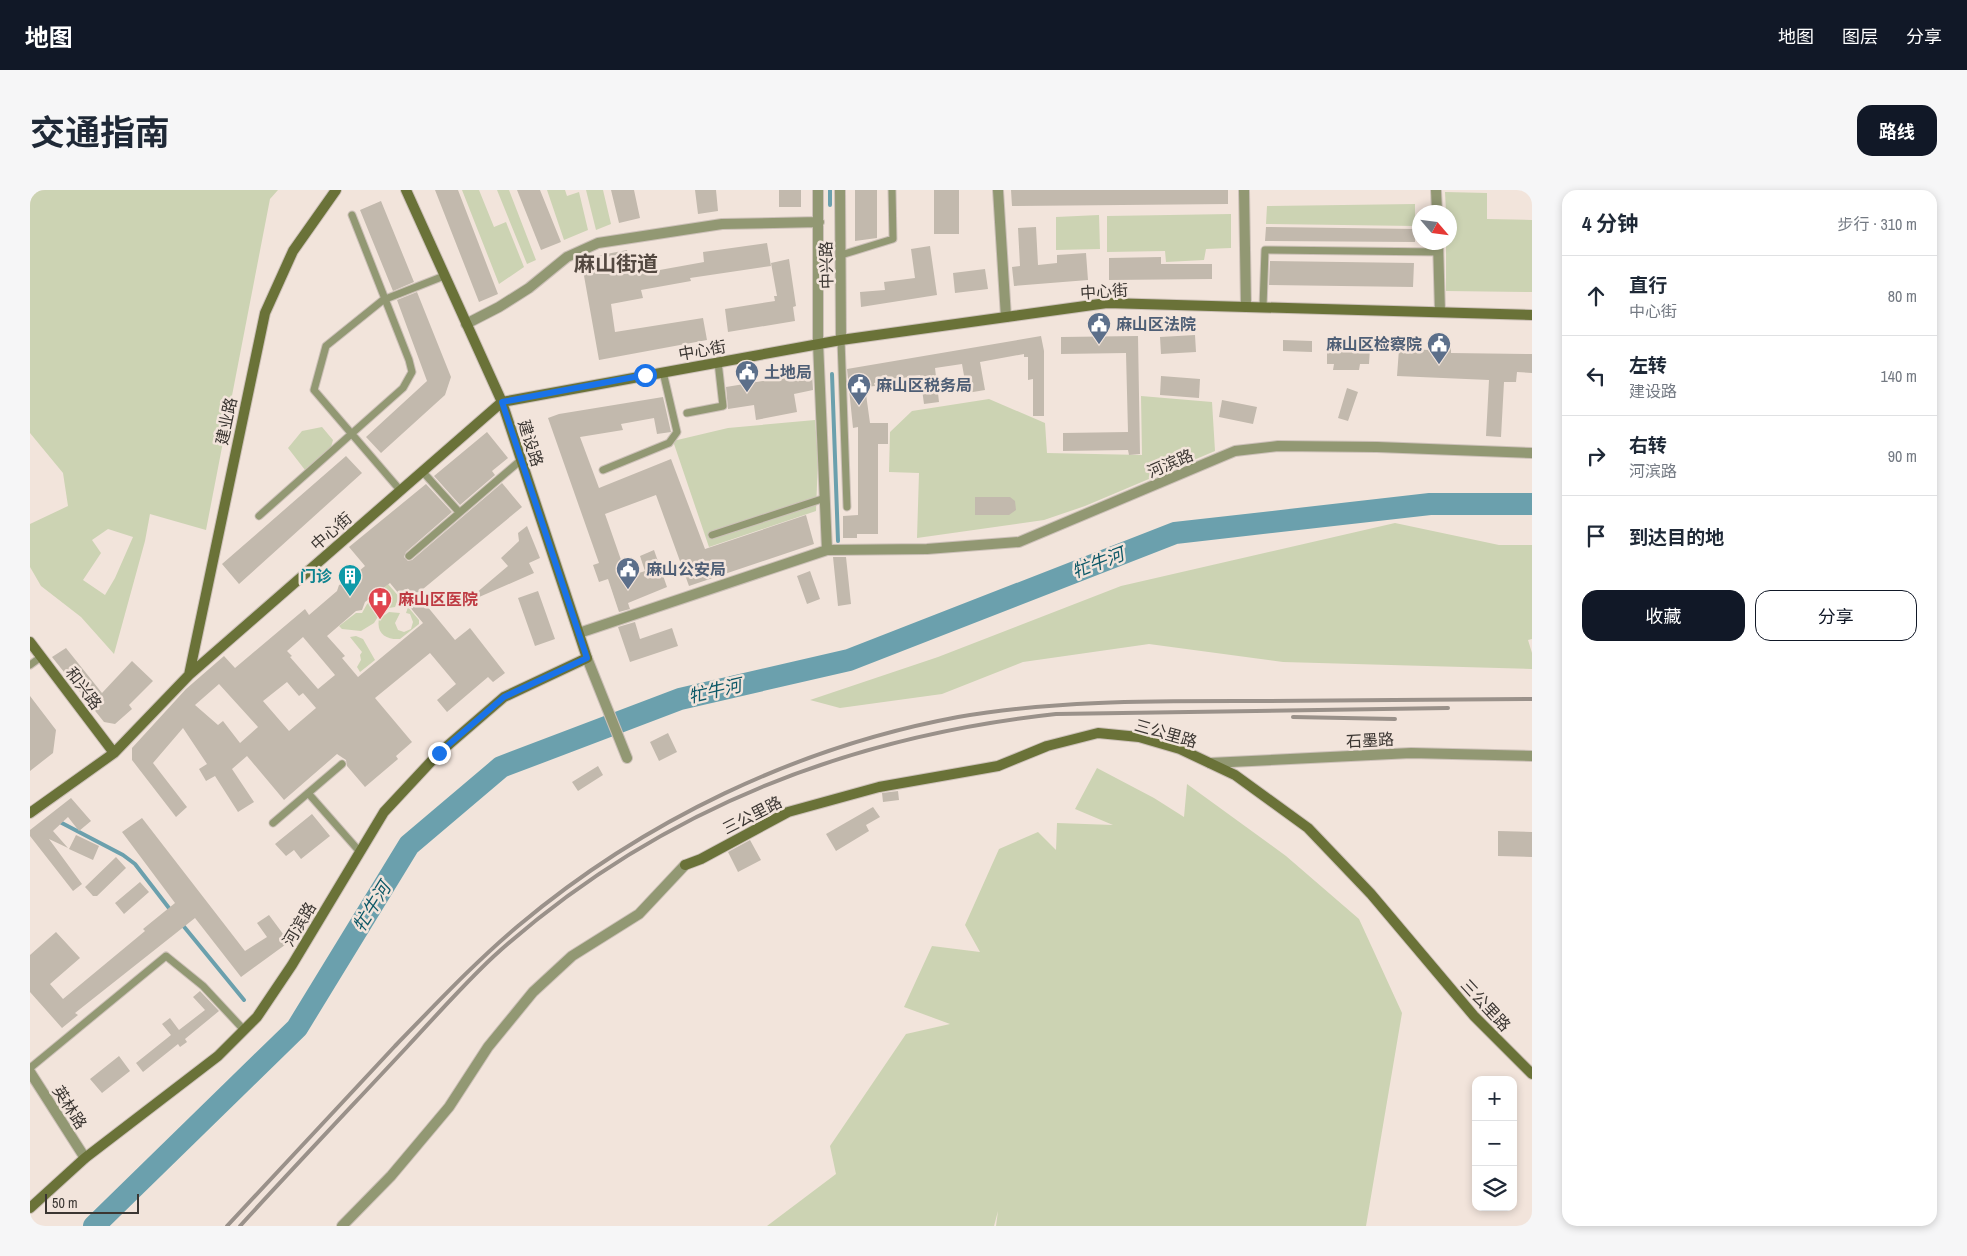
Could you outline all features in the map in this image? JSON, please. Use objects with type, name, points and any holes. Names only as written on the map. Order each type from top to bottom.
[{"type":"street","name":"建业路","points":[[189,675],[265,313],[293,251],[336,190]]},
{"type":"street","name":"建设路","points":[[406,190],[502,402],[587,658]]},
{"type":"street","points":[[818,190],[818,343],[827,550]]},
{"type":"street","name":"中兴路","points":[[840,190],[842,340]]},
{"type":"street","points":[[998,190],[1006,317]]},
{"type":"street","points":[[1244,190],[1246,306]]},
{"type":"street","points":[[1436,190],[1437,205]]},
{"type":"street","points":[[466,324],[506,302],[568,257],[598,243],[722,224],[819,222]]},
{"type":"street","points":[[1438,250],[1440,312]]},
{"type":"street","name":"中心街","points":[[30,813],[114,753],[189,675],[502,402],[818,343],[1108,303],[1532,315]]},
{"type":"street","name":"河滨路","points":[[578,633],[827,550],[926,549],[1019,542],[1234,451],[1278,446],[1382,447],[1532,453]]},
{"type":"street","name":"和兴路","points":[[30,642],[114,753]]},
{"type":"street","points":[[587,658],[626,758]]},
{"type":"street","name":"河滨路","points":[[30,1208],[85,1158],[218,1056],[257,1017],[292,966],[360,852],[390,806],[439,753],[504,697],[587,658]]},
{"type":"street","name":"三公里路","points":[[342,1226],[391,1176],[449,1107],[488,1047],[533,992],[572,956],[639,914],[686,864],[701,859],[788,812],[879,787],[998,766],[1047,746],[1098,733],[1139,737],[1180,749],[1235,775],[1308,828],[1371,894],[1474,1016],[1532,1074]]},
{"type":"street","name":"石墨路","points":[[1210,763],[1411,753],[1532,756]]},
{"type":"street","name":"英林路","points":[[30,1070],[85,1158]]},
{"type":"lane","points":[[841,255],[893,239],[892,190]]},
{"type":"lane","points":[[259,516],[403,388],[412,372],[352,214]]},
{"type":"lane","points":[[1263,307],[1265,250],[1412,247]]},
{"type":"lane","points":[[400,490],[314,390],[326,346],[385,299],[444,276]]},
{"type":"lane","points":[[842,340],[847,507]]},
{"type":"lane","points":[[687,414],[723,406],[718,362]]},
{"type":"lane","points":[[604,470],[668,443],[677,432],[663,372]]},
{"type":"lane","points":[[409,556],[521,460]]},
{"type":"lane","points":[[422,471],[460,512]]},
{"type":"lane","points":[[712,535],[825,498]]},
{"type":"lane","points":[[30,665],[41,657]]},
{"type":"lane","points":[[273,823],[342,764]]},
{"type":"lane","points":[[308,793],[360,852]]},
{"type":"lane","points":[[30,1070],[166,956],[203,986],[244,1030]]},
{"type":"green space","points":[[30,190],[278,190],[270,199],[206,530],[150,514],[145,541],[114,654],[81,617],[41,586],[30,567],[30,524],[68,506],[63,473],[30,433]],"holes":[[[108,529],[133,537],[115,578],[105,595],[83,580],[101,553],[92,540]]]},
{"type":"green space","points":[[462,190],[479,190],[494,227],[506,222],[524,267],[499,284]]},
{"type":"green space","points":[[497,190],[509,190],[536,260],[527,264]]},
{"type":"green space","points":[[547,190],[565,190],[567,196],[579,192],[588,230],[564,240]]},
{"type":"green space","points":[[586,190],[603,190],[611,224],[596,230]]},
{"type":"green space","points":[[1445,192],[1487,193],[1487,219],[1532,220],[1532,292],[1446,291],[1446,250],[1457,250],[1457,205],[1446,205]]},
{"type":"green space","points":[[1415,204],[1412,205],[1412,226],[1266,224],[1267,206]]},
{"type":"green space","points":[[1231,214],[1231,248],[1206,249],[1204,260],[1166,262],[1165,251],[1107,252],[1107,216]]},
{"type":"green space","points":[[1099,215],[1100,249],[1056,250],[1056,217]]},
{"type":"green space","points":[[1141,396],[1212,402],[1215,451],[1085,506],[1044,520],[917,538],[919,473],[889,472],[890,432],[912,411],[989,399],[1045,423],[1047,453],[1142,455]]},
{"type":"green space","points":[[815,420],[818,459],[816,511],[709,547],[673,441],[728,428]]},
{"type":"green space","points":[[322,427],[333,440],[331,447],[305,470],[288,448],[302,431]]},
{"type":"green space","points":[[1395,523],[1499,545],[1532,545],[1532,639],[1528,640],[1532,653],[1532,669],[1283,662],[1149,644],[1023,662],[942,694],[840,708],[810,700],[938,657],[1121,586]]},
{"type":"green space","points":[[388,584],[401,599],[398,600],[395,607],[383,609],[374,623],[361,631],[342,629],[339,626],[356,613],[362,613],[367,604]]},
{"type":"green space","points":[[408,607],[419,620],[419,624],[400,639],[384,635],[379,629],[379,619],[389,612],[400,613],[395,623],[398,630],[404,632],[411,629],[413,622],[410,614],[406,613]]},
{"type":"green space","points":[[356,636],[363,639],[375,660],[360,672],[357,667],[361,660],[360,655],[362,652],[350,637]]},
{"type":"green space","points":[[1097,768],[1154,798],[1184,817],[1187,784],[1286,856],[1359,919],[1402,1013],[1366,1226],[996,1226],[998,1211],[994,1226],[767,1226],[836,1174],[830,1146],[906,1034],[950,1024],[904,1007],[932,946],[980,952],[965,925],[999,849],[1038,832],[1056,850],[1057,823],[1113,825],[1075,809]]},
{"type":"building","points":[[435,190],[458,190],[498,294],[479,302]]},
{"type":"building","points":[[517,190],[540,190],[561,242],[541,250]]},
{"type":"building","points":[[611,190],[634,190],[640,218],[619,223]]},
{"type":"building","points":[[695,190],[716,190],[718,211],[698,214]]},
{"type":"building","points":[[779,190],[801,190],[801,207],[779,207]]},
{"type":"building","points":[[855,190],[877,190],[877,238],[855,241]]},
{"type":"building","points":[[934,190],[959,190],[959,234],[934,234]]},
{"type":"building","points":[[1011,190],[1228,190],[1228,204],[1012,206]]},
{"type":"building","points":[[381,201],[414,282],[393,291],[360,210]]},
{"type":"building","points":[[1036,227],[1038,265],[1057,263],[1057,255],[1086,253],[1088,280],[1014,286],[1012,267],[1020,266],[1018,228]]},
{"type":"building","points":[[1266,227],[1412,229],[1412,242],[1265,241]]},
{"type":"building","points":[[767,243],[771,266],[690,278],[691,281],[641,290],[643,298],[611,304],[615,332],[703,318],[707,340],[599,360],[581,259],[627,250],[632,275],[704,262],[703,252]]},
{"type":"building","points":[[930,246],[937,295],[861,307],[860,292],[885,290],[884,282],[915,278],[911,249]]},
{"type":"building","points":[[1161,257],[1161,264],[1212,264],[1212,279],[1109,280],[1109,258]]},
{"type":"building","points":[[789,259],[796,306],[793,307],[795,321],[728,332],[725,309],[775,301],[774,296],[777,296],[771,263]]},
{"type":"building","points":[[1270,261],[1414,263],[1413,287],[1269,285]]},
{"type":"building","points":[[985,269],[988,289],[955,293],[953,273]]},
{"type":"building","points":[[417,292],[451,377],[445,395],[381,453],[366,437],[427,381],[397,300]]},
{"type":"building","points":[[1195,335],[1196,352],[1161,354],[1160,337]]},
{"type":"building","points":[[1041,336],[1044,351],[1044,416],[1033,416],[1033,379],[1028,380],[1028,357],[1024,357],[1024,354],[980,362],[985,390],[967,393],[962,364],[935,368],[939,402],[924,404],[920,375],[874,383],[875,386],[865,387],[870,423],[888,423],[888,444],[878,444],[878,534],[857,534],[857,538],[843,538],[843,516],[858,515],[858,427],[853,428],[847,369]]},
{"type":"building","points":[[1138,336],[1140,454],[1129,455],[1128,450],[1063,451],[1063,433],[1128,432],[1126,353],[1061,354],[1061,337]]},
{"type":"building","points":[[1283,340],[1312,341],[1312,352],[1283,351]]},
{"type":"building","points":[[1431,344],[1451,344],[1451,353],[1532,354],[1532,373],[1517,372],[1516,382],[1504,382],[1501,437],[1486,436],[1489,380],[1397,376],[1399,349],[1431,350]]},
{"type":"building","points":[[1327,347],[1370,348],[1369,364],[1360,364],[1359,370],[1333,370],[1334,364],[1327,364]]},
{"type":"building","points":[[812,373],[813,390],[794,394],[797,412],[756,420],[754,405],[728,409],[726,387]]},
{"type":"building","points":[[1161,376],[1200,379],[1199,398],[1160,395]]},
{"type":"building","points":[[1347,388],[1358,392],[1348,421],[1338,418]]},
{"type":"building","points":[[663,397],[671,432],[657,434],[654,418],[621,424],[623,430],[580,437],[599,488],[671,459],[705,549],[806,515],[814,544],[689,586],[656,495],[605,514],[627,577],[645,571],[640,556],[654,550],[667,587],[628,603],[630,609],[619,612],[608,579],[599,582],[593,565],[599,563],[548,418],[559,414]]},
{"type":"building","points":[[1222,400],[1257,407],[1253,424],[1219,417]]},
{"type":"building","points":[[487,432],[508,458],[492,471],[495,475],[460,505],[434,476]]},
{"type":"building","points":[[346,456],[362,473],[239,584],[222,564]]},
{"type":"building","points":[[502,483],[522,507],[417,594],[455,640],[470,628],[505,673],[493,682],[488,677],[447,712],[437,700],[456,684],[430,653],[375,698],[412,742],[396,756],[398,759],[365,787],[347,766],[346,760],[337,754],[284,800],[247,756],[232,769],[254,802],[238,812],[215,776],[206,781],[199,769],[207,764],[183,728],[153,763],[187,807],[176,817],[132,760],[132,748],[186,689],[224,656],[235,668],[305,609],[309,615],[337,591],[339,585],[345,583],[365,566],[349,547],[426,484],[452,512],[406,552],[404,557],[408,561],[412,560]],"holes":[[[390,583],[423,623],[358,677],[342,658],[345,656],[327,636],[356,611],[362,610],[365,602]],[[303,637],[335,675],[318,689],[287,651]],[[287,682],[299,696],[303,693],[316,708],[289,731],[263,701]],[[219,684],[258,727],[240,743],[223,721],[218,725],[195,705]]]},
{"type":"building","points":[[975,497],[1010,497],[1015,501],[1016,510],[1009,515],[975,515]]},
{"type":"building","points":[[527,526],[540,558],[529,563],[534,573],[470,601],[469,599],[508,566],[501,558],[519,541],[518,533]]},
{"type":"building","points":[[833,557],[846,557],[851,604],[838,606]]},
{"type":"building","points":[[810,571],[820,599],[807,604],[797,576]]},
{"type":"building","points":[[538,591],[555,639],[535,646],[518,598]]},
{"type":"building","points":[[635,622],[640,639],[672,628],[678,646],[630,662],[618,627]]},
{"type":"building","points":[[66,648],[102,693],[132,661],[153,681],[129,705],[132,709],[115,724],[104,722],[52,657]]},
{"type":"building","points":[[30,696],[56,730],[53,753],[30,771]]},
{"type":"building","points":[[668,733],[677,752],[659,761],[650,742]]},
{"type":"building","points":[[598,766],[603,775],[578,791],[572,782]]},
{"type":"building","points":[[898,791],[899,800],[883,802],[882,793]]},
{"type":"building","points":[[71,798],[91,821],[79,831],[68,817],[53,831],[68,848],[49,839],[82,884],[73,891],[30,836],[30,830]]},
{"type":"building","points":[[873,807],[880,817],[866,825],[869,831],[836,851],[826,834]]},
{"type":"building","points":[[312,814],[330,836],[301,859],[294,850],[286,856],[275,844]]},
{"type":"building","points":[[142,818],[245,951],[267,937],[257,923],[269,915],[289,942],[241,977],[195,918],[75,1013],[78,1015],[62,1028],[30,992],[30,955],[56,932],[80,958],[50,984],[63,999],[145,931],[143,929],[175,903],[122,832]]},
{"type":"building","points":[[1498,831],[1532,832],[1532,857],[1498,856]]},
{"type":"building","points":[[76,835],[99,846],[93,860],[69,849]]},
{"type":"building","points":[[750,840],[761,860],[738,872],[728,852]]},
{"type":"building","points":[[116,857],[126,868],[97,896],[93,896],[85,887]]},
{"type":"building","points":[[140,882],[149,892],[124,914],[115,903]]},
{"type":"building","points":[[200,991],[219,1011],[185,1039],[187,1042],[180,1047],[178,1044],[143,1072],[136,1063],[171,1035],[162,1024],[170,1018],[179,1030],[205,1010],[193,997]]},
{"type":"building","points":[[119,1056],[130,1071],[102,1093],[90,1079]]},
{"type":"waterway","points":[[830,190],[830,205]]},
{"type":"waterway","points":[[832,374],[838,541]]},
{"type":"waterway","name":"牤牛河","points":[[94,1226],[297,1028],[409,845],[501,767],[680,699],[849,660],[1175,533],[1430,504],[1532,504]]},
{"type":"waterway","points":[[58,821],[123,855],[135,864],[172,912]]},
{"type":"waterway","points":[[181,923],[244,1000]]},
{"type":"railway","points":[[227,1226],[425,1015],[470,969],[518,926],[566,888],[617,853],[724,793],[781,769],[839,748],[898,730],[958,717],[1032,707],[1144,702],[1532,699]]},
{"type":"railway","points":[[240,1226],[449,1001],[493,957],[554,906],[619,861],[686,822],[755,790],[827,763],[901,741],[978,725],[1056,714],[1448,708]]},
{"type":"railway","points":[[1293,717],[1395,719]]},
{"type":"place","name":"麻山区法院","points":[[1099,345]]},
{"type":"place","name":"麻山区检察院","points":[[1439,365]]},
{"type":"place","name":"土地局","points":[[747,393]]},
{"type":"place","name":"麻山区税务局","points":[[859,406]]},
{"type":"place","name":"麻山公安局","points":[[628,590]]},
{"type":"place","name":"门诊","points":[[350,597]]},
{"type":"place","name":"麻山区医院","points":[[380,620]]},
{"type":"district","name":"麻山街道","points":[[616,264]]},
{"type":"route","points":[[439,753],[504,697],[587,658],[502,402],[645,375]]}]
